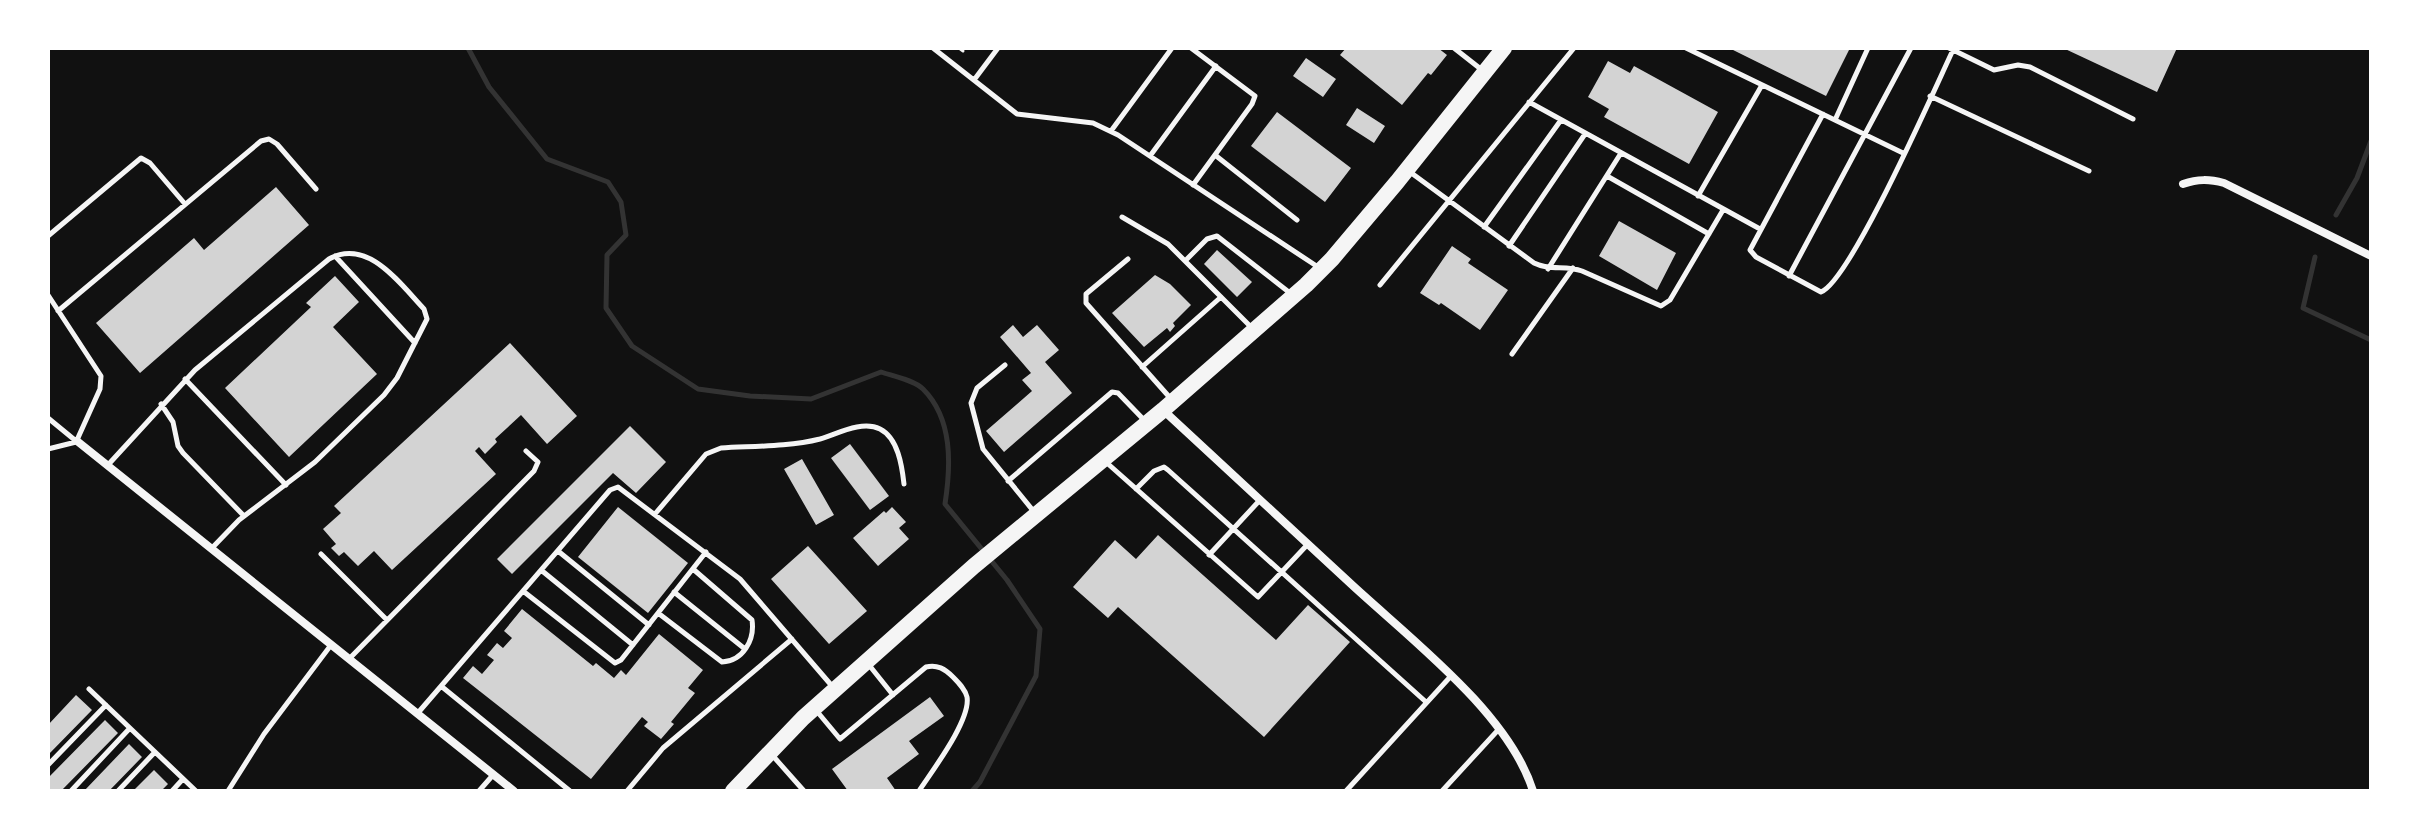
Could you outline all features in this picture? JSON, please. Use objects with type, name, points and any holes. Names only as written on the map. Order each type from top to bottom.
[{"type":"main road","points":[[733,791],[814,708],[974,566],[1147,423],[1322,270],[1504,48]]},
{"type":"street","points":[[2183,184],[2197,179],[2224,183],[2371,256]]},
{"type":"street","points":[[1168,405],[1260,500],[1451,676],[1499,729],[1518,756],[1533,791]]},
{"type":"street","points":[[77,441],[514,791]]},
{"type":"lane","points":[[933,48],[1017,114],[1082,121],[1111,131],[1322,270]]},
{"type":"lane","points":[[974,80],[998,48]]},
{"type":"lane","points":[[1111,131],[1172,48]]},
{"type":"lane","points":[[1191,48],[1255,96],[1193,185]]},
{"type":"lane","points":[[1454,48],[1484,72]]},
{"type":"lane","points":[[1380,285],[1574,48]]},
{"type":"lane","points":[[1686,48],[1903,153]]},
{"type":"lane","points":[[1835,120],[1868,48]]},
{"type":"lane","points":[[1789,276],[1911,48]]},
{"type":"lane","points":[[1823,114],[1752,245],[1752,254],[1817,292],[1829,288],[1854,253],[1951,49],[1994,70],[2018,65],[2030,67],[2133,119]]},
{"type":"lane","points":[[1150,156],[1216,66]]},
{"type":"lane","points":[[1698,196],[1762,85]]},
{"type":"lane","points":[[1930,96],[2089,171]]},
{"type":"lane","points":[[1529,102],[1760,230]]},
{"type":"lane","points":[[1484,227],[1561,120]]},
{"type":"lane","points":[[1509,246],[1585,134]]},
{"type":"lane","points":[[58,311],[255,145],[269,139],[277,144],[316,189]]},
{"type":"lane","points":[[1548,269],[1621,153]]},
{"type":"lane","points":[[1215,155],[1297,220]]},
{"type":"lane","points":[[48,236],[141,158],[150,163],[185,204]]},
{"type":"lane","points":[[1407,169],[1534,263],[1548,269],[1573,268],[1656,305],[1666,305],[1723,210]]},
{"type":"lane","points":[[1607,176],[1709,234]]},
{"type":"lane","points":[[1122,217],[1168,244],[1255,331]]},
{"type":"lane","points":[[1186,260],[1207,239],[1217,236],[1294,296]]},
{"type":"lane","points":[[335,256],[415,343]]},
{"type":"lane","points":[[107,466],[185,379],[335,256],[363,256],[378,261],[424,309],[427,319],[397,378],[384,395],[315,462],[244,516],[212,549]]},
{"type":"lane","points":[[1128,259],[1084,298],[1142,367],[1168,405]]},
{"type":"lane","points":[[1512,354],[1573,268]]},
{"type":"lane","points":[[48,295],[101,376],[100,389],[77,441]]},
{"type":"lane","points":[[1142,367],[1221,297]]},
{"type":"lane","points":[[1005,365],[977,388],[971,403],[983,449],[1036,514]]},
{"type":"lane","points":[[185,379],[286,485]]},
{"type":"lane","points":[[1008,481],[1112,392],[1118,393],[1147,423]]},
{"type":"lane","points":[[161,404],[173,422],[178,446],[183,453],[244,516]]},
{"type":"lane","points":[[48,418],[77,441]]},
{"type":"lane","points":[[655,514],[711,451],[790,444],[863,426],[881,429],[889,436],[900,460],[904,484]]},
{"type":"lane","points":[[48,449],[77,441]]},
{"type":"lane","points":[[349,659],[534,471],[538,462],[526,451]]},
{"type":"lane","points":[[1103,459],[1258,597],[1308,544]]},
{"type":"lane","points":[[1136,489],[1154,471],[1164,467],[1426,702]]},
{"type":"lane","points":[[417,715],[615,488],[624,491],[740,579],[835,690]]},
{"type":"lane","points":[[1209,555],[1260,500]]},
{"type":"lane","points":[[558,551],[649,625]]},
{"type":"lane","points":[[523,591],[615,663],[633,645],[706,552]]},
{"type":"lane","points":[[321,554],[387,620]]},
{"type":"lane","points":[[658,613],[722,662],[733,660],[745,649],[752,636],[752,620],[693,569]]},
{"type":"lane","points":[[541,570],[633,645]]},
{"type":"lane","points":[[674,592],[745,649]]},
{"type":"lane","points":[[627,791],[663,748],[792,639]]},
{"type":"lane","points":[[228,791],[264,734],[331,645]]},
{"type":"lane","points":[[867,662],[893,695]]},
{"type":"lane","points":[[814,708],[840,739],[926,667],[931,665],[946,670],[965,690],[968,700],[961,723],[919,791]]},
{"type":"lane","points":[[1346,791],[1451,676]]},
{"type":"lane","points":[[441,686],[570,791]]},
{"type":"lane","points":[[89,689],[196,791]]},
{"type":"lane","points":[[48,765],[106,705]]},
{"type":"lane","points":[[71,791],[130,728]]},
{"type":"lane","points":[[1442,791],[1499,729]]},
{"type":"lane","points":[[118,791],[155,752]]},
{"type":"lane","points":[[770,752],[804,791]]},
{"type":"lane","points":[[479,791],[493,775]]},
{"type":"lane","points":[[172,791],[183,779]]},
{"type":"building","points":[[1346,48],[1438,48],[1447,55],[1402,105],[1340,55]]},
{"type":"building","points":[[1729,48],[1850,48],[1826,96]]},
{"type":"building","points":[[2063,48],[2177,48],[2157,92]]},
{"type":"building","points":[[1306,58],[1336,79],[1323,97],[1293,76]]},
{"type":"building","points":[[1608,61],[1630,73],[1634,66],[1718,112],[1689,164],[1604,117],[1609,109],[1588,97]]},
{"type":"building","points":[[1357,108],[1385,126],[1374,143],[1346,125]]},
{"type":"building","points":[[1277,112],[1351,168],[1325,202],[1251,146]]},
{"type":"building","points":[[276,187],[309,225],[140,373],[96,323],[194,238],[204,250]]},
{"type":"building","points":[[1619,221],[1676,253],[1657,290],[1599,256]]},
{"type":"building","points":[[1452,246],[1471,259],[1468,263],[1508,290],[1480,330],[1441,303],[1439,305],[1420,293]]},
{"type":"building","points":[[1217,250],[1252,282],[1237,297],[1204,264]]},
{"type":"building","points":[[1155,275],[1170,284],[1191,305],[1173,323],[1175,326],[1170,332],[1167,328],[1144,347],[1112,313]]},
{"type":"building","points":[[335,276],[359,302],[333,327],[377,374],[289,457],[225,388],[311,307],[306,303]]},
{"type":"building","points":[[1013,325],[1023,337],[1037,325],[1059,350],[1045,362],[1072,393],[1004,452],[986,431],[1032,391],[1022,380],[1031,373],[1000,337]]},
{"type":"building","points":[[510,343],[577,416],[547,444],[521,415],[495,439],[497,442],[485,454],[479,447],[475,451],[496,474],[392,570],[374,551],[358,566],[344,552],[339,556],[331,548],[336,544],[323,529],[341,513],[334,506]]},
{"type":"building","points":[[630,426],[666,462],[636,493],[613,473],[512,574],[497,559]]},
{"type":"building","points":[[850,444],[889,496],[870,510],[831,458]]},
{"type":"building","points":[[802,459],[834,515],[816,525],[784,469]]},
{"type":"building","points":[[618,507],[688,563],[648,613],[578,557]]},
{"type":"building","points":[[892,507],[906,522],[899,528],[909,539],[878,566],[853,538]]},
{"type":"building","points":[[1158,535],[1276,640],[1308,605],[1350,642],[1264,737],[1118,607],[1108,618],[1073,587],[1115,540],[1136,559]]},
{"type":"building","points":[[808,546],[867,611],[829,644],[771,579]]},
{"type":"building","points":[[522,609],[593,666],[596,663],[614,678],[621,670],[626,675],[659,634],[703,670],[688,688],[695,693],[661,739],[644,726],[648,722],[642,717],[591,779],[463,678],[473,666],[482,674],[494,660],[487,655],[497,643],[503,648],[512,638],[504,631]]},
{"type":"building","points":[[76,695],[92,710],[48,755],[48,725]]},
{"type":"building","points":[[930,697],[944,716],[909,741],[919,754],[887,778],[896,791],[848,791],[832,769]]},
{"type":"building","points":[[105,720],[118,733],[61,791],[48,791],[48,778]]},
{"type":"building","points":[[129,744],[142,757],[109,791],[84,791]]},
{"type":"building","points":[[154,770],[168,784],[161,791],[133,791]]},
{"type":"waterway","points":[[468,48],[489,87],[547,159],[608,182],[621,202],[626,235],[607,255],[606,308],[632,346],[698,389],[811,399],[881,372],[914,383],[933,401],[948,443],[945,504],[1007,580],[1040,629],[1036,676],[980,782],[972,791]]},
{"type":"waterway","points":[[2336,215],[2357,178],[2371,141]]},
{"type":"waterway","points":[[2315,257],[2303,308],[2371,340]]}]
